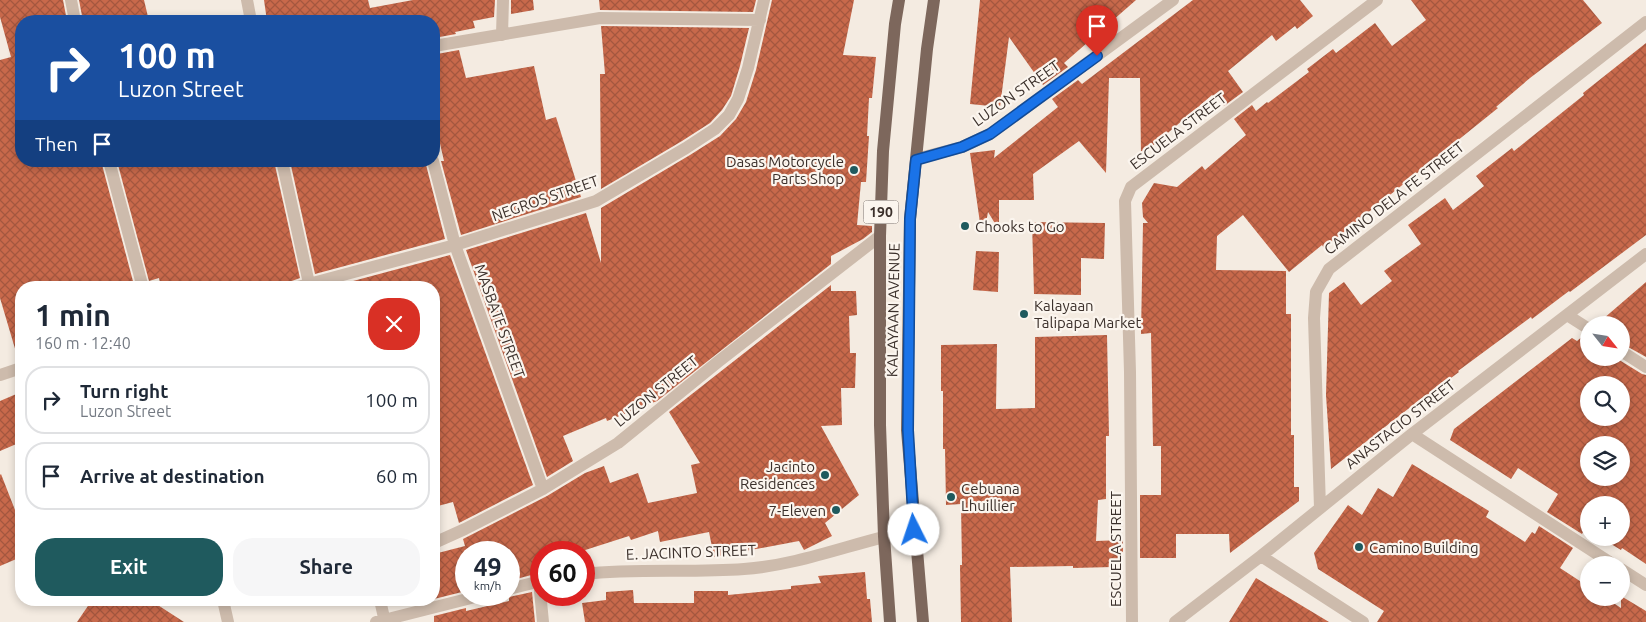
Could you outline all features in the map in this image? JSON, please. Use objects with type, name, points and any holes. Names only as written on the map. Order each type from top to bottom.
[{"type":"main road","name":"KALAYAAN AVENUE","points":[[890,622],[884,536],[880,425],[880,236],[883,151],[899,0]]},
{"type":"main road","name":"KALAYAAN AVENUE","points":[[923,622],[914,530],[908,430],[910,219],[927,49],[934,0]]},
{"type":"street","points":[[71,0],[74,15]]},
{"type":"street","points":[[247,0],[251,15]]},
{"type":"street","points":[[502,34],[503,0]]},
{"type":"street","name":"NEGROS STREET","points":[[324,281],[455,245],[596,201],[686,148],[715,129],[729,115],[738,100],[748,68],[764,0]]},
{"type":"street","name":"LUZON STREET","points":[[916,160],[962,147],[990,134],[1174,0]]},
{"type":"street","name":"ESCUELA STREET","points":[[1132,622],[1130,372],[1125,201],[1131,186],[1377,0]]},
{"type":"street","points":[[440,45],[600,18],[760,20]]},
{"type":"street","name":"CAMINO DELA FE STREET","points":[[1320,508],[1314,318],[1316,292],[1329,269],[1646,22]]},
{"type":"street","points":[[111,167],[141,281]]},
{"type":"street","points":[[283,167],[308,281]]},
{"type":"street","name":"MASBATE STREET","points":[[435,167],[455,245],[543,489]]},
{"type":"street","name":"LUZON STREET","points":[[440,540],[543,489],[618,443],[719,361],[880,236]]},
{"type":"street","name":"ANASTACIO STREET","points":[[1175,622],[1261,556],[1412,434],[1646,254]]},
{"type":"street","points":[[1568,315],[1580,323]]},
{"type":"street","points":[[1630,357],[1646,367]]},
{"type":"street","points":[[1,371],[15,369]]},
{"type":"street","points":[[1412,434],[1600,556]]},
{"type":"street","name":"E. JACINTO STREET","points":[[595,573],[632,570],[744,569],[826,553],[884,536],[914,530]]},
{"type":"street","points":[[1261,556],[1363,622]]},
{"type":"street","points":[[1630,575],[1646,585]]},
{"type":"street","points":[[381,606],[382,621],[455,602]]},
{"type":"street","points":[[224,606],[228,622]]},
{"type":"street","points":[[542,606],[543,622]]},
{"type":"building","points":[[0,0],[63,0],[66,15],[15,15],[15,167],[103,167],[133,281],[15,281],[15,349],[0,298],[0,60],[11,57],[0,17]]},
{"type":"building","points":[[79,0],[144,0],[148,15],[82,15]]},
{"type":"building","points":[[264,0],[368,0],[370,8],[413,0],[495,0],[494,17],[473,21],[475,28],[440,37],[440,15],[266,15]]},
{"type":"building","points":[[511,0],[533,0],[534,10],[511,14]]},
{"type":"building","points":[[599,0],[756,0],[753,12],[600,10]]},
{"type":"building","points":[[772,0],[854,0],[843,55],[876,57],[872,98],[869,98],[866,182],[861,182],[857,225],[872,226],[872,232],[831,256],[831,264],[657,401],[607,421],[606,418],[563,436],[573,461],[547,477],[466,250],[586,213],[601,263],[601,208],[720,136],[736,119],[746,102],[756,70]]},
{"type":"building","points":[[980,0],[1136,0],[1064,63],[1068,67],[1043,85],[1009,37],[1000,107],[970,104]]},
{"type":"building","points":[[1193,0],[1300,0],[1313,16],[1297,29],[1295,26],[1276,41],[1272,35],[1228,71],[1243,92],[1224,106],[1217,97],[1212,95],[1141,156],[1140,78],[1109,78],[1106,173],[1079,141],[1033,174],[1034,200],[999,200],[999,230],[988,212],[986,223],[980,223],[970,153],[995,150],[994,158],[1058,107],[1052,99],[1078,80],[1082,84]]},
{"type":"building","points":[[1411,0],[1583,0],[1602,23],[1530,78],[1496,107],[1498,108],[1324,248],[1322,245],[1289,272],[1243,215],[1217,236],[1216,270],[1286,271],[1286,314],[1291,314],[1291,435],[1294,435],[1294,487],[1299,487],[1299,501],[1230,553],[1229,534],[1176,534],[1176,558],[1140,558],[1140,495],[1161,495],[1161,446],[1153,446],[1151,333],[1141,334],[1143,223],[1148,223],[1143,217],[1142,203],[1154,183],[1177,187],[1202,166],[1205,170],[1246,135],[1234,119],[1252,105],[1256,111],[1268,103],[1309,72],[1307,69],[1333,49],[1336,53],[1375,23],[1392,46],[1426,20]]},
{"type":"building","points":[[601,26],[749,28],[731,96],[722,110],[710,123],[601,189],[600,74],[605,74]]},
{"type":"building","points":[[1646,43],[1646,235],[1570,292],[1532,319],[1531,317],[1458,371],[1331,469],[1326,395],[1329,293],[1344,282],[1361,305],[1392,281],[1384,271],[1421,244],[1408,225],[1445,198],[1453,210],[1484,186],[1476,176],[1512,148],[1514,151]]},
{"type":"building","points":[[459,50],[466,78],[534,66],[546,120],[556,117],[581,197],[461,235],[441,161],[444,161],[440,143],[440,53]]},
{"type":"building","points":[[119,167],[275,167],[300,278],[292,281],[160,281],[159,278],[149,281]]},
{"type":"building","points":[[291,167],[427,167],[445,239],[315,274]]},
{"type":"building","points":[[1032,222],[1105,223],[1104,259],[1081,258],[1081,295],[1034,294]]},
{"type":"building","points":[[976,251],[999,252],[998,292],[973,290]]},
{"type":"building","points":[[450,255],[533,485],[459,523],[453,502],[440,505],[440,281],[353,281]]},
{"type":"building","points":[[1646,282],[1646,357],[1630,348],[1630,316],[1606,316]]},
{"type":"building","points":[[831,285],[831,291],[856,291],[857,315],[849,316],[850,353],[856,353],[855,388],[841,388],[842,425],[821,426],[859,495],[825,523],[832,536],[804,550],[799,541],[714,557],[709,532],[660,542],[658,531],[631,540],[629,536],[595,547],[595,541],[530,541],[530,575],[520,578],[520,541],[464,541],[463,539],[547,496],[585,473],[604,466],[610,483],[638,473],[648,503],[697,493],[691,465],[700,463],[669,412]]},
{"type":"building","points":[[1107,335],[1109,436],[1106,436],[1106,499],[1098,500],[1096,541],[1123,540],[1123,559],[1113,559],[1113,567],[1010,567],[1012,622],[961,622],[961,504],[946,505],[941,345],[997,344],[996,409],[1035,408],[1035,337]]},
{"type":"building","points":[[1572,338],[1577,341],[1580,338],[1580,366],[1629,366],[1646,375],[1646,564],[1622,548],[1621,550],[1614,546],[1630,546],[1630,496],[1580,496],[1580,533],[1547,512],[1558,494],[1518,468],[1511,479],[1450,440],[1454,429]]},
{"type":"building","points":[[15,395],[15,445],[0,451],[0,401]]},
{"type":"building","points":[[1412,464],[1489,511],[1486,517],[1525,542],[1532,532],[1535,534],[1539,526],[1573,548],[1560,568],[1580,581],[1580,606],[1618,606],[1621,608],[1621,606],[1630,606],[1630,601],[1646,611],[1646,622],[1377,622],[1384,611],[1318,569],[1314,553],[1348,505],[1362,515],[1378,488],[1393,497]]},
{"type":"building","points":[[0,475],[15,510],[15,560],[0,566]]},
{"type":"building","points":[[455,549],[455,594],[440,598],[440,552]]},
{"type":"building","points":[[865,572],[867,599],[870,599],[872,622],[585,622],[582,606],[595,606],[595,601],[606,600],[606,592],[633,590],[634,603],[694,603],[694,591],[728,591],[728,595],[791,589],[791,586],[821,583],[818,576]]},
{"type":"building","points":[[1256,578],[1329,622],[1229,622]]},
{"type":"building","points":[[530,592],[530,606],[533,606],[535,622],[434,622],[434,616],[466,608],[466,611],[488,606],[520,606],[520,595]]},
{"type":"building","points":[[88,606],[159,606],[184,622],[77,622]]},
{"type":"place","name":"Dasas Motorcycle Parts Shop","points":[[854,170]]},
{"type":"place","name":"Chooks to Go","points":[[965,226]]},
{"type":"place","name":"Kalayaan Talipapa Market","points":[[1024,314]]},
{"type":"place","name":"Jacinto Residences","points":[[825,475]]},
{"type":"place","name":"Cebuana Lhuillier","points":[[951,497]]},
{"type":"place","name":"7-Eleven","points":[[836,510]]},
{"type":"place","name":"Camino Building","points":[[1359,547]]},
{"type":"route","points":[[914,530],[908,430],[910,219],[916,160],[962,147],[990,134],[1097,56]]}]
